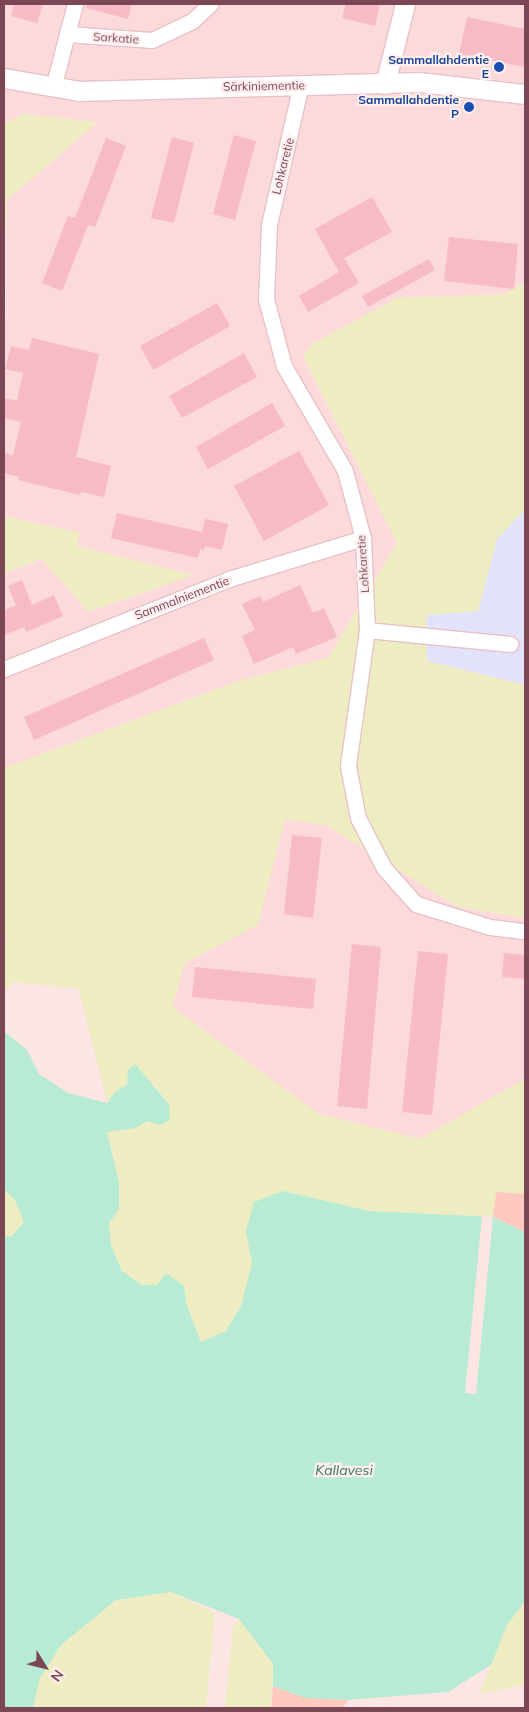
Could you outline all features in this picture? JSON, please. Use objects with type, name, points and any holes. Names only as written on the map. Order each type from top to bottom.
[{"type":"street","points":[[53,88],[75,4]]},
{"type":"street","name":"Sarkatie","points":[[67,34],[152,40],[192,22],[210,4]]},
{"type":"street","points":[[386,84],[405,4]]},
{"type":"street","name":"Särkiniementie","points":[[4,78],[79,91],[419,82],[525,94]]},
{"type":"street","name":"Lohkaretie","points":[[301,84],[269,225],[266,299],[284,366],[344,471],[364,538],[367,630],[348,766],[358,818],[384,868],[416,904],[490,927],[525,930]]},
{"type":"street","name":"Sammalniementie","points":[[4,669],[229,579],[364,538]]},
{"type":"street","points":[[367,630],[510,644]]},
{"type":"shaded area","points":[[4,4],[525,4],[525,282],[505,294],[397,298],[303,356],[397,543],[328,658],[239,681],[4,768],[4,573],[42,559],[88,612],[193,575],[77,546],[79,533],[4,516],[7,200],[97,123],[24,114],[4,124]]},
{"type":"shaded area","points":[[24,114],[98,122],[7,200],[4,256],[4,124]]},
{"type":"shaded area","points":[[525,282],[525,509],[497,539],[478,611],[427,615],[427,661],[525,685],[525,918],[458,907],[326,825],[285,819],[258,925],[185,963],[172,1007],[319,1114],[420,1139],[525,1079],[525,1194],[496,1192],[493,1217],[369,1211],[283,1191],[246,1231],[252,1263],[241,1306],[226,1331],[201,1342],[187,1306],[184,1286],[142,1285],[122,1271],[111,1245],[109,1223],[119,1209],[119,1182],[107,1132],[136,1128],[169,1104],[149,1079],[128,1071],[127,1085],[115,1092],[107,1103],[79,989],[13,982],[4,993],[4,945],[7,939],[4,937],[4,768],[239,681],[328,658],[397,543],[303,356],[312,344],[397,298],[505,294]]},
{"type":"shaded area","points":[[525,509],[525,685],[427,661],[427,615],[478,611],[497,539]]},
{"type":"shaded area","points":[[4,516],[80,533],[77,546],[194,575],[88,612],[42,559],[4,573]]},
{"type":"shaded area","points":[[285,819],[326,825],[458,907],[525,918],[525,1079],[420,1140],[319,1114],[172,1007],[185,963],[258,924]]},
{"type":"shaded area","points":[[4,1190],[15,1199],[24,1222],[11,1236],[4,1237]]},
{"type":"shaded area","points":[[171,1592],[215,1613],[206,1708],[33,1708],[40,1678],[61,1645],[116,1600]]},
{"type":"shaded area","points":[[525,1601],[525,1685],[479,1694],[507,1625]]},
{"type":"shaded area","points":[[239,1619],[274,1664],[270,1708],[225,1708],[233,1626]]},
{"type":"sand","points":[[496,1192],[525,1194],[525,1232],[493,1217]]},
{"type":"sand","points":[[273,1686],[306,1698],[348,1700],[343,1708],[271,1708]]},
{"type":"water","name":"Kallavesi","points":[[4,1031],[27,1050],[39,1074],[68,1093],[107,1103],[115,1092],[127,1085],[128,1070],[135,1064],[169,1104],[170,1120],[161,1125],[147,1121],[136,1128],[107,1132],[119,1182],[119,1209],[109,1223],[111,1245],[122,1271],[142,1285],[157,1285],[166,1273],[184,1286],[187,1306],[201,1342],[226,1331],[241,1306],[252,1263],[246,1231],[254,1202],[283,1191],[369,1211],[493,1217],[525,1232],[525,1601],[507,1625],[491,1665],[448,1692],[348,1700],[305,1698],[273,1686],[273,1664],[239,1619],[171,1592],[116,1600],[61,1645],[40,1678],[33,1708],[4,1708],[4,1237],[12,1236],[24,1222],[15,1200],[4,1190]]},
{"type":"pier","points":[[482,1216],[493,1217],[476,1394],[465,1393]]},
{"type":"building","points":[[14,4],[43,4],[37,23],[11,16]]},
{"type":"building","points":[[87,4],[132,4],[128,19],[86,8]]},
{"type":"building","points":[[346,4],[380,4],[375,26],[342,18]]},
{"type":"building","points":[[467,17],[525,29],[525,67],[459,54]]},
{"type":"building","points":[[234,135],[256,141],[235,220],[213,214]]},
{"type":"building","points":[[172,137],[194,143],[174,223],[151,218]]},
{"type":"building","points":[[106,138],[126,146],[95,227],[88,225],[62,291],[42,283],[68,216],[75,218]]},
{"type":"building","points":[[372,197],[392,232],[344,258],[359,283],[308,312],[299,296],[339,272],[315,229]]},
{"type":"building","points":[[449,237],[518,244],[514,289],[444,281]]},
{"type":"building","points":[[429,259],[435,270],[368,307],[362,296]]},
{"type":"building","points":[[217,303],[230,326],[153,370],[140,346]]},
{"type":"building","points":[[32,338],[99,354],[76,457],[111,466],[104,497],[81,492],[80,495],[18,480],[19,477],[4,473],[4,453],[13,455],[21,422],[4,418],[4,398],[17,401],[23,373],[5,369],[11,346],[29,350]]},
{"type":"building","points":[[244,353],[257,377],[182,418],[169,396]]},
{"type":"building","points":[[272,403],[285,426],[208,469],[196,447]]},
{"type":"building","points":[[299,451],[329,505],[264,541],[234,486]]},
{"type":"building","points":[[117,513],[202,532],[205,519],[228,524],[222,550],[205,546],[204,550],[200,549],[198,558],[111,538]]},
{"type":"building","points":[[22,580],[32,605],[54,595],[63,616],[26,632],[24,627],[4,635],[4,611],[16,605],[8,586]]},
{"type":"building","points":[[300,585],[313,613],[324,608],[337,637],[296,654],[293,647],[254,664],[242,636],[255,630],[242,604],[260,596],[263,602]]},
{"type":"building","points":[[204,638],[214,660],[34,740],[24,717]]},
{"type":"building","points":[[292,835],[322,838],[313,918],[284,914]]},
{"type":"building","points":[[352,944],[381,947],[367,1109],[337,1106]]},
{"type":"building","points":[[418,951],[448,954],[432,1115],[402,1112]]},
{"type":"building","points":[[504,953],[525,955],[525,979],[502,977]]},
{"type":"building","points":[[195,967],[316,979],[313,1009],[192,997]]},
{"type":"place","name":"Sammallahdentie E","points":[[499,67]]},
{"type":"place","name":"Sammallahdentie P","points":[[469,107]]}]
